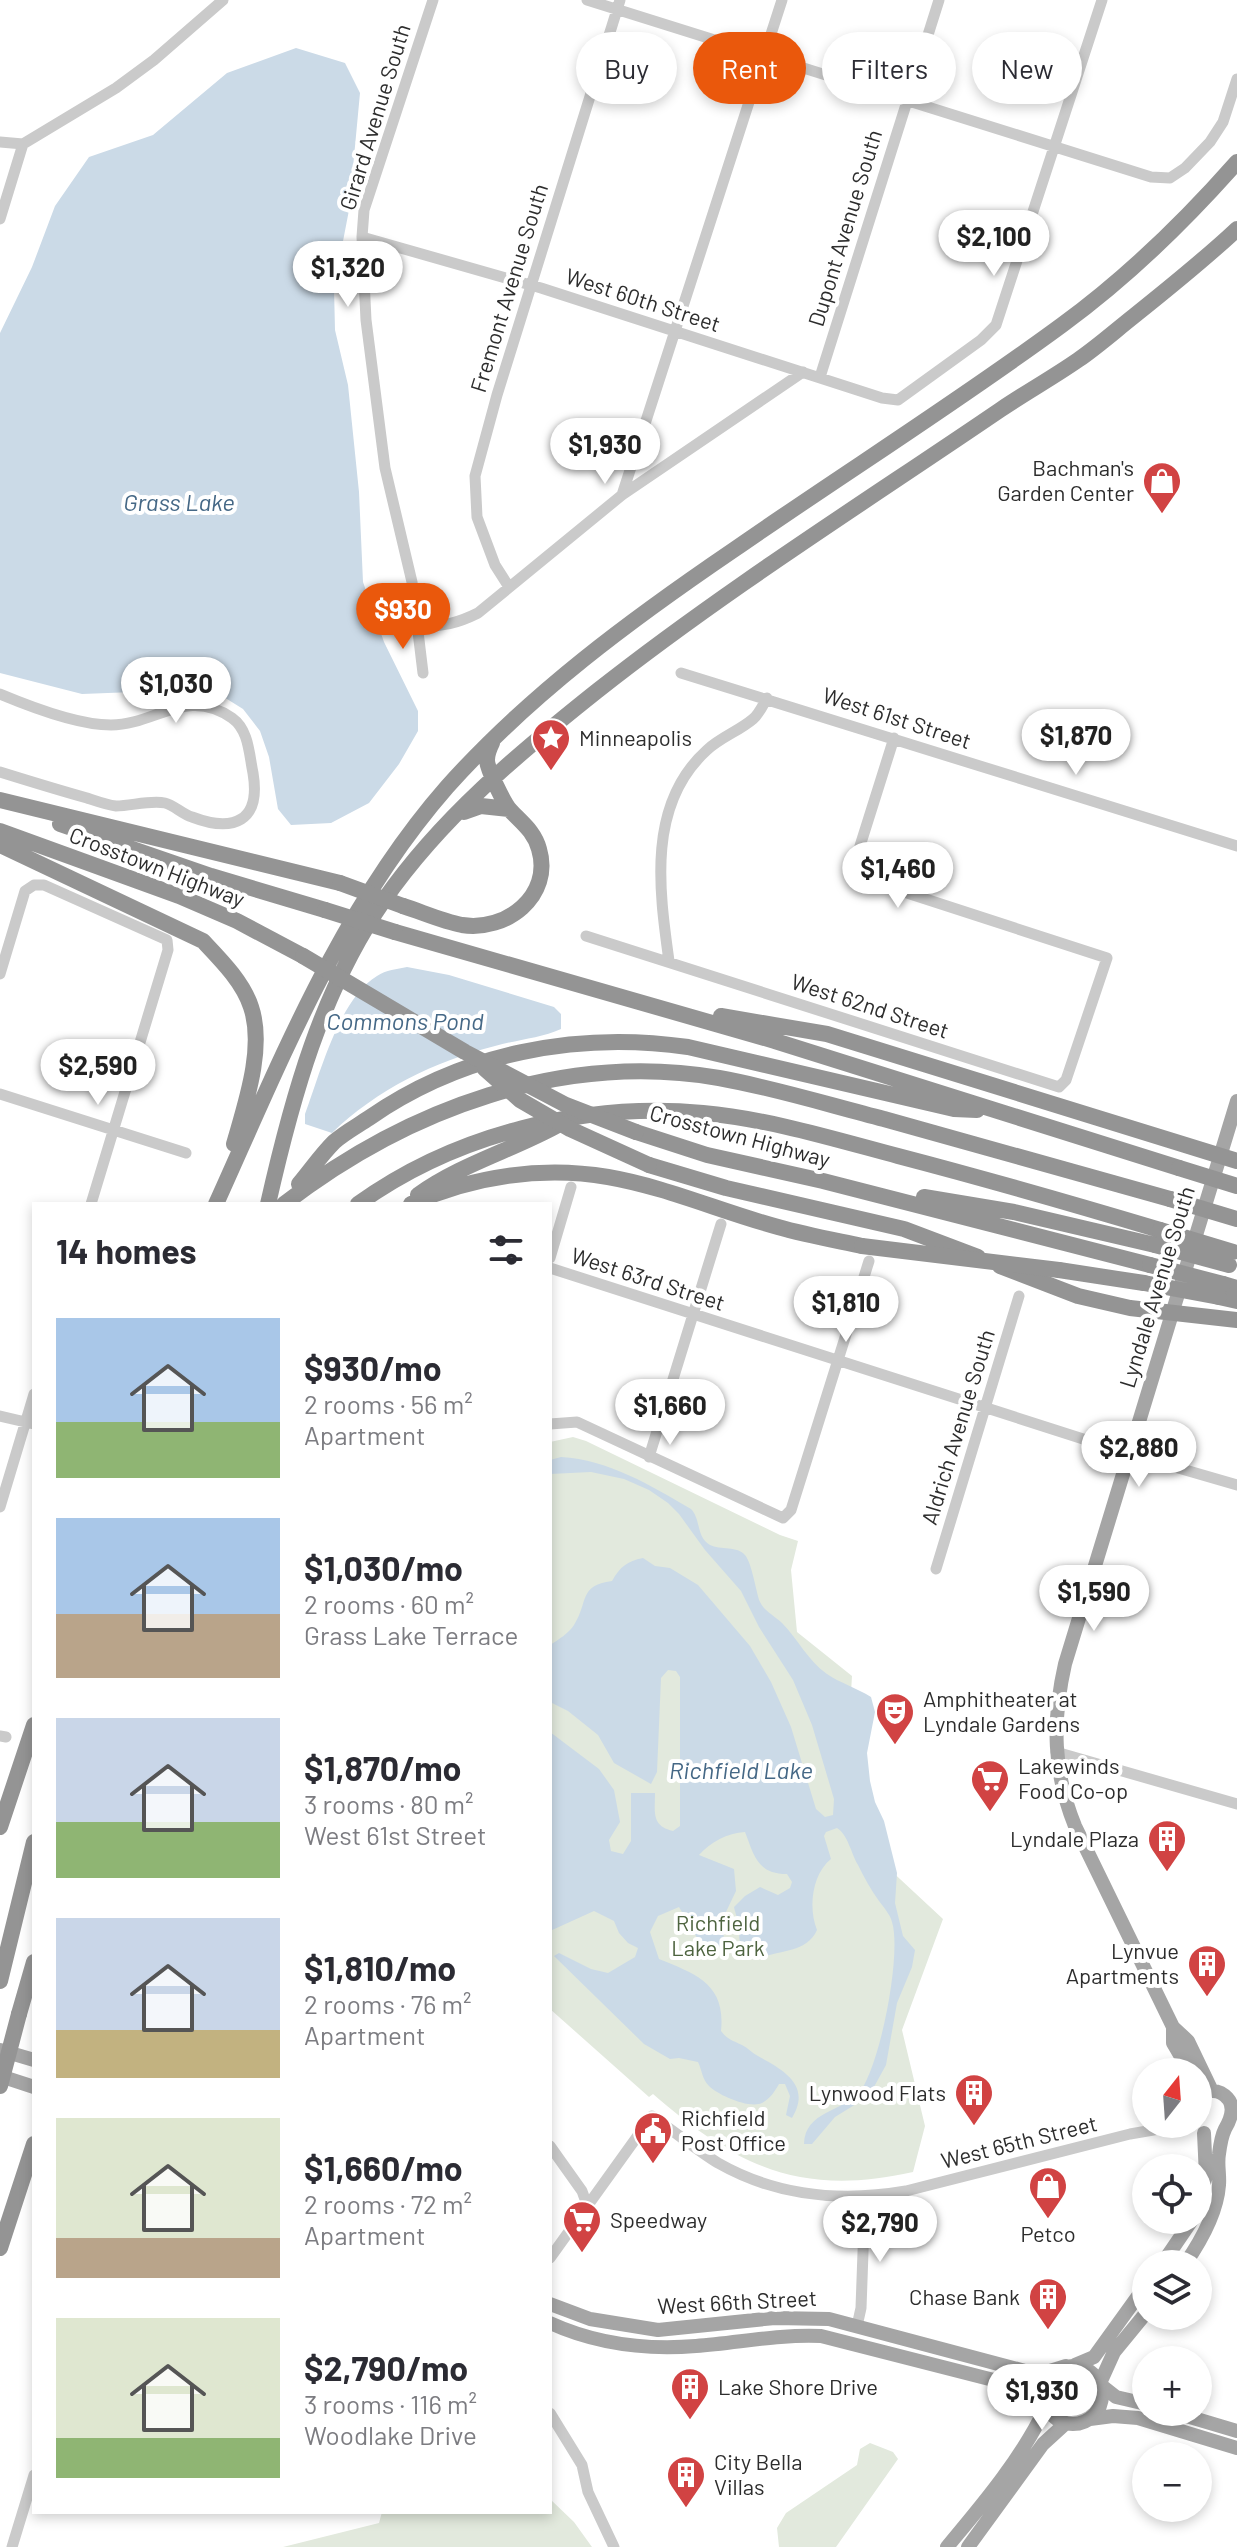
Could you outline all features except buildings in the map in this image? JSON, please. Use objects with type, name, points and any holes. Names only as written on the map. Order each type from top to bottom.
[{"type":"highway","points":[[215,1202],[303,1011],[347,929],[421,820],[492,741],[584,658],[662,599],[1064,324],[1135,264],[1237,162]]},
{"type":"highway","points":[[268,1202],[288,1114],[315,1032],[354,950],[382,903],[414,860],[452,819],[494,778],[583,703],[672,634],[1001,409],[1080,359],[1199,264],[1237,229]]},
{"type":"highway","points":[[0,801],[340,883],[403,906],[473,925],[510,918],[532,898],[540,879],[540,852],[533,834],[509,809],[487,764],[487,751],[492,741]]},
{"type":"highway","name":"Crosstown Highway","points":[[0,801],[211,876],[621,996],[1237,1186]]},
{"type":"highway","points":[[452,819],[481,806],[509,809]]},
{"type":"highway","name":"Crosstown Highway","points":[[0,831],[179,896],[237,921],[303,956],[465,1052],[566,1105],[636,1132],[707,1155],[823,1181],[1150,1265],[1226,1290]]},
{"type":"highway","points":[[0,845],[203,941],[226,965],[251,1008],[253,1070],[215,1202]]},
{"type":"highway","points":[[621,996],[827,1034],[1237,1161]]},
{"type":"highway","points":[[285,1202],[334,1142],[390,1103],[455,1071],[528,1049],[584,1041],[645,1041],[688,1047],[954,1109],[998,1111]]},
{"type":"highway","points":[[465,1052],[520,1100],[570,1129],[649,1165],[726,1188],[904,1229],[1078,1296],[1130,1308],[1237,1320]]},
{"type":"highway","points":[[286,1202],[362,1150],[450,1108],[536,1081],[636,1071],[717,1078],[785,1093],[1237,1219]]},
{"type":"highway","points":[[361,1202],[418,1167],[517,1130],[570,1119],[638,1112],[702,1113],[770,1123],[973,1176],[1158,1238],[1234,1259]]},
{"type":"highway","points":[[412,1202],[437,1182],[528,1142],[570,1119]]},
{"type":"highway","points":[[416,1202],[494,1177],[555,1172],[611,1177],[866,1254],[1059,1270],[1144,1283],[1226,1290],[1237,1301]]},
{"type":"highway","points":[[823,1181],[1158,1238]]},
{"type":"highway","points":[[0,1827],[32,1731]]},
{"type":"highway","points":[[0,1981],[32,1850]]},
{"type":"highway","points":[[0,2086],[32,1970]]},
{"type":"highway","points":[[0,2248],[32,2150]]},
{"type":"main road","name":"Lyndale Avenue South","points":[[1193,2058],[1188,2041],[1173,2027],[1064,1799],[1056,1752],[1057,1715],[1065,1664],[1237,1101]]},
{"type":"main road","name":"Lyndale Avenue South","points":[[1173,2027],[1173,2043],[1182,2058]]},
{"type":"main road","points":[[0,2050],[32,2059]]},
{"type":"main road","points":[[0,2076],[32,2086]]},
{"type":"main road","name":"Lyndale Avenue South","points":[[1212,2094],[1225,2095],[1233,2105],[1232,2122]]},
{"type":"main road","points":[[1212,2131],[1218,2133],[1232,2122]]},
{"type":"main road","points":[[1194,2250],[1204,2234],[1215,2203],[1219,2185],[1218,2158],[1232,2122]]},
{"type":"main road","points":[[947,2547],[1031,2436],[1046,2405],[1045,2385],[1057,2370],[1094,2357],[1132,2304]]},
{"type":"main road","name":"West 66th Street","points":[[552,2305],[590,2319],[658,2330],[790,2318],[829,2319],[1025,2371],[1050,2371],[1070,2366]]},
{"type":"main road","name":"West 66th Street","points":[[552,2324],[590,2338],[659,2348],[795,2335],[821,2336],[1021,2387],[1046,2405]]},
{"type":"main road","points":[[1090,2419],[1101,2404],[1101,2385],[1114,2352],[1132,2330]]},
{"type":"main road","points":[[1070,2366],[1090,2371],[1116,2397],[1132,2401]]},
{"type":"main road","points":[[1046,2405],[1056,2419],[1066,2423],[1113,2416],[1138,2418],[1237,2448]]},
{"type":"main road","points":[[969,2546],[1043,2444],[1066,2423]]},
{"type":"main road","points":[[1212,2424],[1237,2431]]},
{"type":"main road","points":[[969,2546],[969,2532],[986,2498]]},
{"type":"street","points":[[0,142],[23,144],[116,88],[154,60],[223,0]]},
{"type":"street","name":"Girard Avenue South","points":[[423,673],[412,582],[385,468],[366,320],[362,237],[364,210],[433,0]]},
{"type":"street","points":[[587,0],[618,5],[695,32]]},
{"type":"street","points":[[772,32],[782,0]]},
{"type":"street","name":"Dupont Avenue South","points":[[929,32],[939,0]]},
{"type":"street","points":[[1056,148],[1102,0]]},
{"type":"street","name":"Fremont Avenue South","points":[[509,587],[495,565],[477,517],[475,476],[497,395],[618,5]]},
{"type":"street","points":[[916,104],[1151,177],[1170,178],[1185,168],[1219,131],[1237,79]]},
{"type":"street","points":[[622,495],[748,104]]},
{"type":"street","name":"Dupont Avenue South","points":[[820,377],[905,104]]},
{"type":"street","points":[[0,219],[23,144]]},
{"type":"street","name":"West 60th Street","points":[[362,237],[675,331],[882,398],[898,400],[981,340],[996,325],[1056,148]]},
{"type":"street","points":[[419,626],[440,627],[478,613],[622,495],[803,372]]},
{"type":"street","name":"West 61st Street","points":[[681,673],[1237,846]]},
{"type":"street","points":[[0,694],[79,720],[111,725],[140,720],[190,704],[214,708],[234,719],[247,737],[256,793],[253,807],[245,817],[229,823],[193,818],[164,803],[114,806],[0,772]]},
{"type":"street","points":[[669,961],[661,837],[675,791],[704,752],[722,737],[754,719],[767,698]]},
{"type":"street","name":"West 62nd Street","points":[[586,936],[1059,1087],[1066,1080],[1107,958],[870,881],[863,870],[860,846],[894,738]]},
{"type":"street","points":[[0,974],[25,891],[34,885],[44,885],[167,940],[168,950],[92,1202]]},
{"type":"street","points":[[0,1094],[186,1153]]},
{"type":"street","points":[[552,1251],[571,1187]]},
{"type":"street","points":[[649,1457],[721,1224]]},
{"type":"street","points":[[552,1424],[577,1422],[783,1518],[791,1510],[838,1360],[866,1254]]},
{"type":"street","name":"West 63rd Street","points":[[552,1269],[1130,1454],[1237,1485]]},
{"type":"street","name":"Aldrich Avenue South","points":[[936,1569],[1019,1296]]},
{"type":"street","points":[[0,1416],[30,1423],[0,1507]]},
{"type":"street","points":[[1056,1752],[1237,1804]]},
{"type":"street","name":"West 65th Street","points":[[587,2205],[652,2116],[717,2162],[757,2180],[809,2194],[865,2197],[906,2191],[1130,2134]]},
{"type":"street","points":[[552,2149],[582,2191],[587,2205],[552,2255]]},
{"type":"street","points":[[857,2326],[861,2308],[865,2197]]},
{"type":"street","points":[[552,2416],[582,2465],[588,2492],[614,2547]]},
{"type":"street","points":[[12,2547],[32,2482]]},
{"type":"green space","name":"Richfield Lake Park","points":[[573,1437],[586,1441],[798,1541],[791,1570],[797,1632],[852,1676],[843,1826],[943,1919],[902,2030],[925,2126],[913,2172],[837,2181],[804,2178],[772,2170],[713,2140],[653,2094],[649,2097],[552,2011],[552,1442]]},
{"type":"green space","points":[[870,2443],[893,2452],[898,2459],[836,2547],[779,2547],[777,2528],[786,2513],[857,2465],[860,2449]]},
{"type":"green space","points":[[552,2501],[574,2522],[592,2547],[283,2547],[379,2523],[381,2514],[552,2514]]},
{"type":"water","name":"Grass Lake","points":[[296,48],[345,63],[360,93],[349,210],[334,288],[335,330],[348,385],[359,492],[363,582],[384,642],[418,711],[418,731],[399,764],[369,803],[331,823],[291,825],[278,809],[269,757],[260,731],[243,709],[211,689],[82,694],[0,673],[0,333],[32,267],[55,206],[89,157],[153,135],[227,73]]},
{"type":"water","name":"Commons Pond","points":[[407,967],[449,975],[554,1007],[561,1014],[561,1029],[473,1052],[429,1069],[368,1103],[332,1133],[305,1124],[305,1114],[324,1059],[352,1002],[377,976]]},
{"type":"water","name":"Richfield Lake","points":[[552,1459],[579,1459],[612,1468],[691,1509],[706,1542],[738,1550],[745,1555],[762,1605],[788,1629],[814,1663],[832,1677],[871,1697],[875,1712],[867,1753],[870,1781],[897,1873],[895,1903],[903,1936],[915,1950],[912,1967],[897,2003],[886,2065],[869,2096],[835,2117],[812,2144],[804,2144],[806,2133],[817,2118],[852,2099],[867,2080],[887,2010],[894,1959],[891,1919],[868,1883],[844,1835],[837,1828],[824,1836],[831,1859],[816,1882],[812,1902],[817,1930],[799,1947],[761,1958],[742,1948],[734,1907],[760,1887],[778,1895],[790,1888],[792,1882],[787,1874],[769,1871],[758,1862],[745,1832],[720,1839],[699,1855],[734,1869],[736,1891],[725,1914],[723,1946],[703,1948],[679,1907],[658,1916],[650,1932],[659,1959],[696,1976],[713,1992],[719,2002],[721,2031],[792,2080],[799,2096],[792,2118],[786,2115],[790,2096],[785,2084],[779,2084],[767,2099],[756,2104],[742,2103],[713,2090],[703,2077],[698,2062],[670,2059],[644,2044],[554,1956],[559,1953],[591,1969],[608,1973],[635,1957],[638,1948],[619,1933],[614,1921],[594,1911],[552,1930],[552,1734],[599,1769],[614,1790],[620,1822],[609,1840],[611,1851],[623,1854],[631,1841],[631,1793],[655,1793],[655,1812],[661,1826],[673,1831],[680,1826],[680,1677],[676,1671],[668,1670],[661,1678],[657,1772],[651,1784],[614,1763],[598,1735],[568,1711],[552,1703],[552,1644],[574,1625],[589,1591],[601,1583],[612,1581],[628,1563],[643,1558],[655,1566],[670,1568],[698,1585],[750,1646],[771,1682],[791,1727],[816,1809],[825,1817],[833,1815],[834,1799],[812,1725],[793,1680],[759,1627],[741,1591],[679,1514],[649,1490],[624,1479],[591,1472],[552,1474]]},
{"type":"place","name":"Bachman's Garden Center","points":[[1162,515]]},
{"type":"place","name":"Minneapolis","points":[[551,772]]},
{"type":"place","name":"Amphitheater at Lyndale Gardens","points":[[895,1746]]},
{"type":"place","name":"Lakewinds Food Co-op","points":[[990,1813]]},
{"type":"place","name":"Lyndale Plaza","points":[[1167,1873]]},
{"type":"place","name":"Lynvue Apartments","points":[[1207,1998]]},
{"type":"place","name":"Lynwood Flats","points":[[974,2127]]},
{"type":"place","name":"Richfield Post Office","points":[[653,2165]]},
{"type":"place","name":"Petco","points":[[1048,2220]]},
{"type":"place","name":"Speedway","points":[[582,2254]]},
{"type":"place","name":"Chase Bank","points":[[1048,2331]]},
{"type":"place","name":"Lake Shore Drive","points":[[690,2421]]},
{"type":"place","name":"City Bella Villas","points":[[686,2509]]}]
